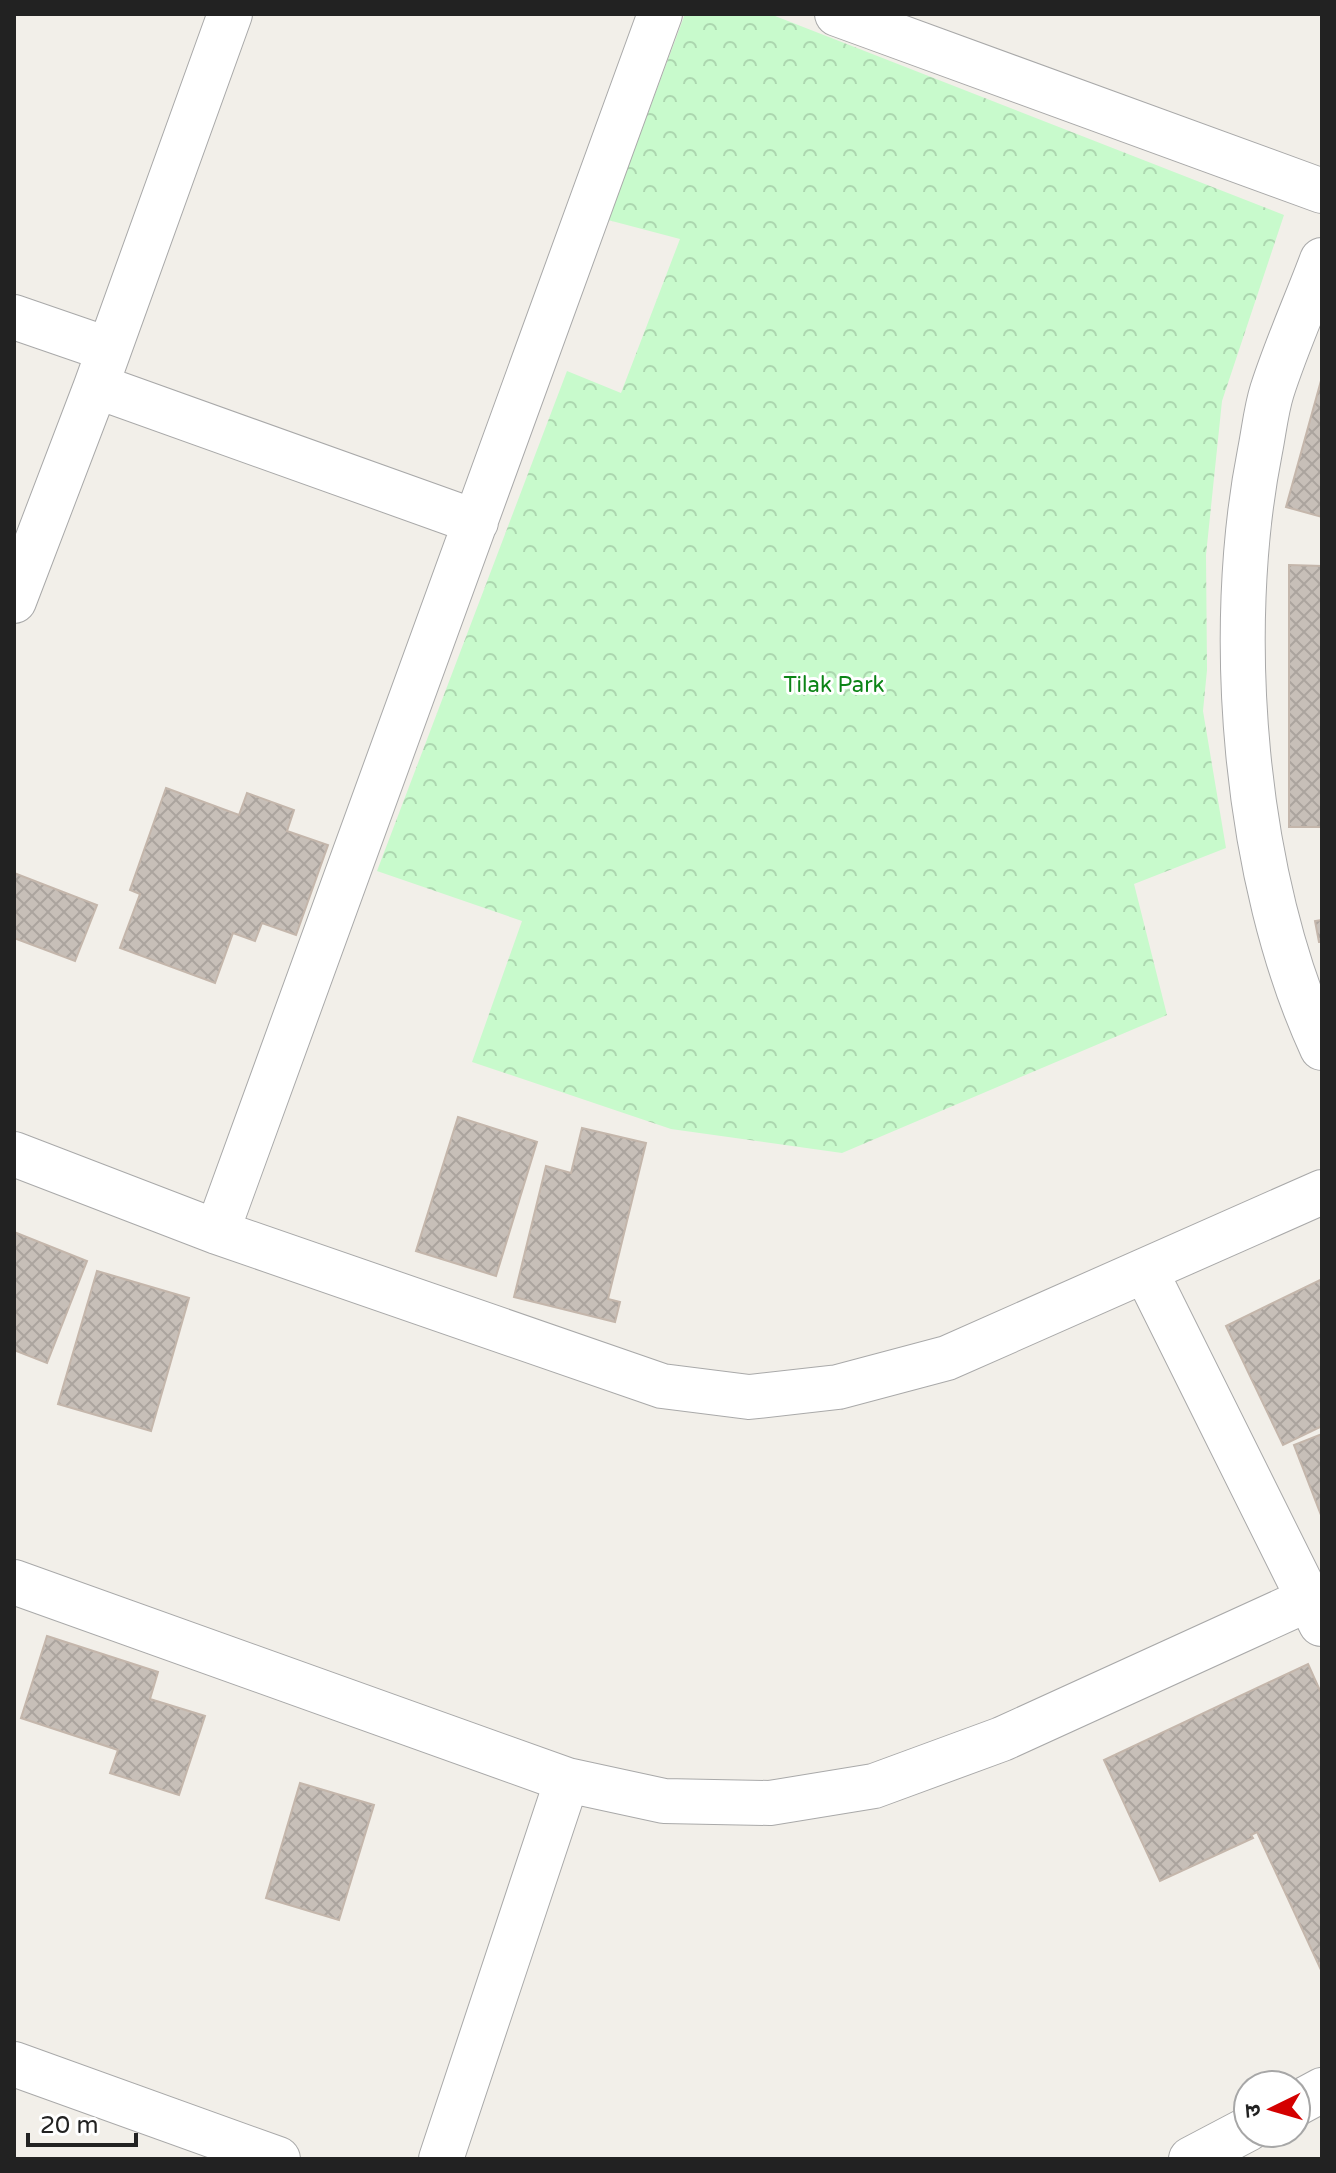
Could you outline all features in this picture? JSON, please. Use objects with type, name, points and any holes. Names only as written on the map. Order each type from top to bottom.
[{"type":"street","points":[[14,601],[230,14]]},
{"type":"street","points":[[217,1232],[660,14]]},
{"type":"street","points":[[837,14],[1322,191]]},
{"type":"street","points":[[1322,260],[1272,392],[1249,508],[1243,634],[1250,758],[1271,897],[1303,1007],[1322,1048]]},
{"type":"street","points":[[14,317],[102,368],[476,522]]},
{"type":"street","points":[[14,1154],[217,1232],[662,1386],[749,1397],[838,1387],[947,1358],[1322,1192]]},
{"type":"street","points":[[14,1582],[567,1780],[664,1801],[770,1803],[874,1786],[1002,1739],[1315,1612],[1146,1272]]},
{"type":"street","points":[[441,2159],[567,1780]]},
{"type":"street","points":[[14,2064],[278,2159]]},
{"type":"street","points":[[1191,2159],[1232,2137]]},
{"type":"green space","name":"Tilak Park","points":[[685,14],[770,14],[1284,215],[1222,401],[1206,555],[1207,670],[1203,711],[1226,848],[1134,884],[1167,1015],[842,1153],[671,1129],[472,1062],[522,921],[377,871],[567,371],[621,393],[680,239],[608,220]]},
{"type":"building","points":[[1322,377],[1322,517],[1286,507]]},
{"type":"building","points":[[1289,565],[1322,566],[1322,827],[1289,827]]},
{"type":"building","points":[[166,788],[239,815],[247,793],[294,810],[287,831],[328,845],[296,935],[262,923],[255,941],[233,933],[215,983],[120,948],[140,894],[130,890]]},
{"type":"building","points":[[14,873],[97,905],[75,961],[14,938]]},
{"type":"building","points":[[1322,920],[1322,942],[1319,942],[1315,921]]},
{"type":"building","points":[[458,1117],[537,1142],[496,1276],[416,1251]]},
{"type":"building","points":[[582,1128],[646,1143],[608,1299],[620,1302],[615,1322],[514,1297],[546,1166],[571,1173]]},
{"type":"building","points":[[14,1232],[87,1261],[47,1363],[14,1350]]},
{"type":"building","points":[[97,1271],[189,1298],[151,1431],[58,1404]]},
{"type":"building","points":[[1322,1279],[1322,1426],[1283,1445],[1226,1326]]},
{"type":"building","points":[[1322,1434],[1322,1515],[1321,1515],[1294,1445]]},
{"type":"building","points":[[47,1636],[158,1672],[150,1699],[205,1716],[179,1795],[110,1773],[118,1750],[21,1718]]},
{"type":"building","points":[[1308,1664],[1322,1695],[1322,1972],[1257,1832],[1251,1835],[1253,1838],[1160,1881],[1104,1760]]},
{"type":"building","points":[[300,1783],[374,1805],[339,1920],[266,1898]]}]
